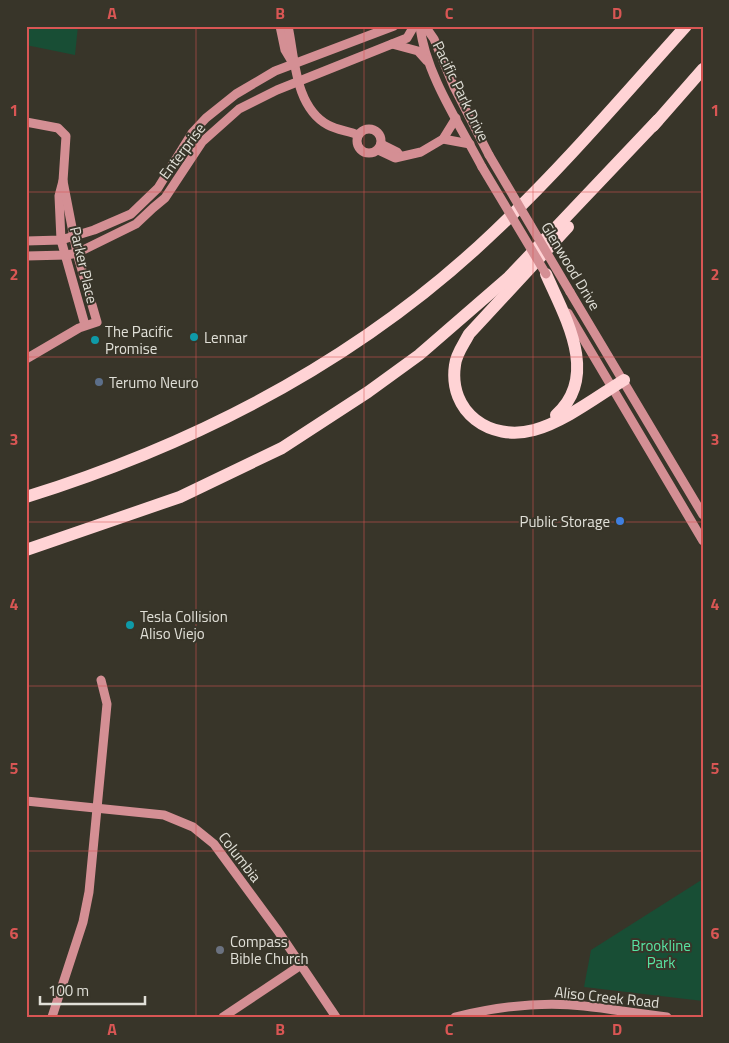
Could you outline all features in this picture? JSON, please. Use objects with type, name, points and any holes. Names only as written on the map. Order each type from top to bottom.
[{"type":"highway","points":[[26,497],[88,478],[232,415],[312,372],[356,343],[397,313],[492,234],[562,164],[686,26]]},
{"type":"highway","points":[[619,383],[548,426],[507,434],[493,430],[467,412],[459,400],[454,386],[455,364],[459,351],[469,334],[516,285],[703,69]]},
{"type":"highway","points":[[26,550],[180,497],[282,448],[368,392],[419,355],[509,277],[658,120]]},
{"type":"highway","points":[[533,430],[565,407],[577,383],[579,368],[575,347],[561,303],[546,274]]},
{"type":"main road","points":[[280,26],[285,50],[294,65]]},
{"type":"main road","points":[[288,26],[294,65],[305,100],[315,114],[328,125],[358,135]]},
{"type":"main road","name":"Enterprise","points":[[26,241],[61,240],[131,214],[158,188],[171,171],[183,146],[206,118],[236,94],[275,71],[394,26]]},
{"type":"main road","name":"Enterprise","points":[[26,256],[67,255],[136,224],[165,198],[202,142],[239,109],[299,81],[407,38],[414,26]]},
{"type":"main road","name":"Pacific Park Drive","points":[[420,26],[422,44],[430,65],[482,167]]},
{"type":"main road","name":"Glenwood Drive","points":[[425,26],[434,39],[454,87],[489,155],[570,292],[703,541]]},
{"type":"main road","points":[[392,44],[418,51],[430,65]]},
{"type":"main road","points":[[379,147],[397,152],[400,156],[421,152],[443,139],[456,118]]},
{"type":"main road","name":"Parker Place","points":[[26,122],[58,128],[66,136],[63,181],[58,196],[61,240],[67,255],[85,325],[96,322],[77,252],[68,196],[63,181]]},
{"type":"main road","points":[[364,130],[374,130],[379,135],[379,147],[370,154],[360,150],[357,144],[358,135],[364,130]]},
{"type":"main road","points":[[443,139],[458,140],[470,144]]},
{"type":"main road","name":"Glenwood Drive","points":[[482,167],[546,274]]},
{"type":"main road","name":"Glenwood Drive","points":[[561,303],[619,383],[703,515]]},
{"type":"main road","points":[[26,359],[85,325]]},
{"type":"main road","points":[[52,1017],[83,922],[89,892],[107,704],[101,680]]},
{"type":"main road","name":"Columbia","points":[[26,801],[166,816],[184,822],[202,832],[231,864],[336,1017]]},
{"type":"main road","points":[[223,1017],[301,965]]},
{"type":"main road","name":"Aliso Creek Road","points":[[455,1017],[497,1008],[551,1004],[667,1017]]},
{"type":"green space","points":[[26,26],[78,26],[75,55],[26,45]]},
{"type":"green space","name":"Brookline Park","points":[[703,879],[703,1001],[584,987],[591,950]]},
{"type":"place","name":"Lennar","points":[[194,337]]},
{"type":"place","name":"The Pacific Promise","points":[[95,340]]},
{"type":"place","name":"Terumo Neuro","points":[[99,382]]},
{"type":"place","name":"Public Storage","points":[[620,521]]},
{"type":"place","name":"Tesla Collision Aliso Viejo","points":[[130,625]]},
{"type":"place","name":"Compass Bible Church","points":[[220,950]]}]
